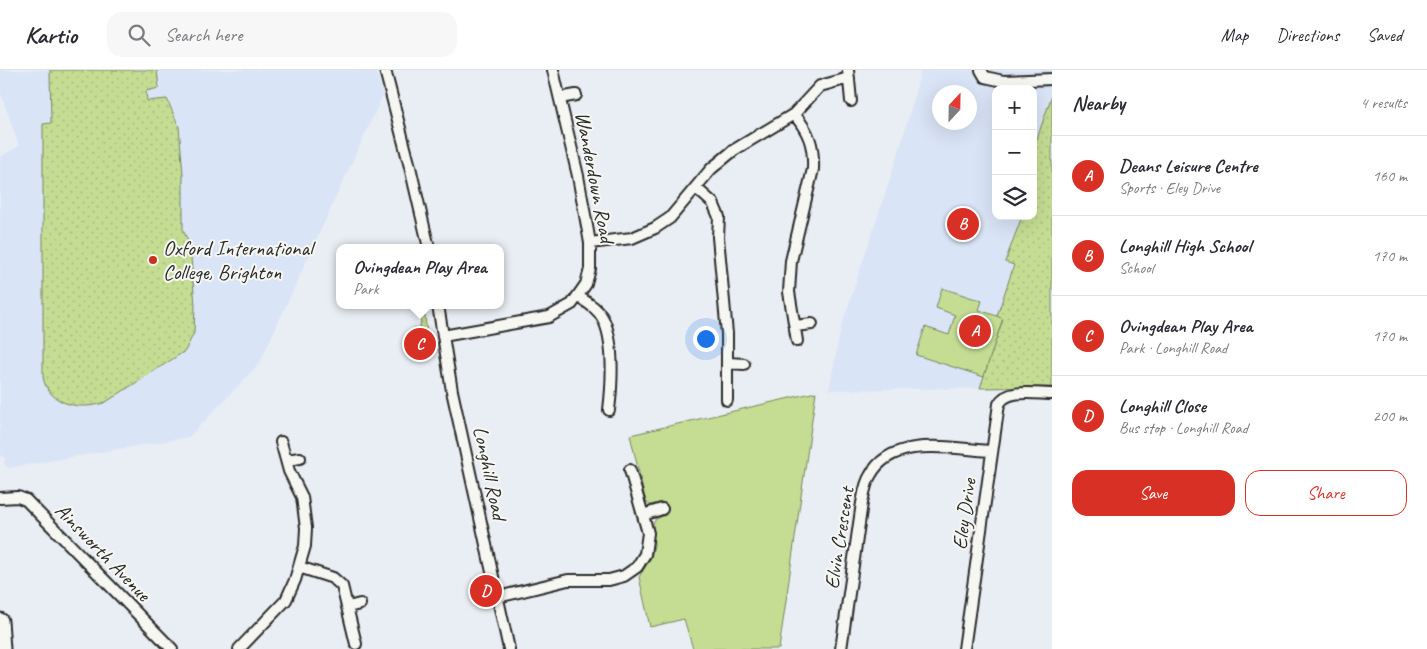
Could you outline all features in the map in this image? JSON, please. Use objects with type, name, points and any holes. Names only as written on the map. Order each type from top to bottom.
[{"type":"street","points":[[384,70],[410,167],[427,244]]},
{"type":"street","name":"Wanderdown Road","points":[[444,336],[549,317],[566,309],[579,297],[586,284],[590,269],[590,243],[553,70]]},
{"type":"street","points":[[981,70],[985,77],[1003,81],[1052,79]]},
{"type":"street","points":[[590,243],[632,238],[650,231],[670,218],[712,169],[734,150],[794,114],[820,86],[848,74],[851,100]]},
{"type":"street","name":"Wanderdown Road","points":[[560,98],[576,95]]},
{"type":"street","points":[[794,114],[808,133],[814,155],[813,169],[790,261],[790,292],[797,341]]},
{"type":"street","points":[[696,188],[713,203],[719,217],[728,364],[727,400]]},
{"type":"street","points":[[579,297],[599,313],[608,330],[612,389],[609,410]]},
{"type":"street","name":"Longhill Road","points":[[439,309],[452,391],[509,649]]},
{"type":"street","points":[[795,326],[812,324]]},
{"type":"street","points":[[728,364],[744,364]]},
{"type":"street","name":"Eley Drive","points":[[964,649],[998,404],[1005,396],[1013,394],[1052,394]]},
{"type":"street","points":[[239,649],[286,600],[299,567],[306,540],[305,515],[300,492],[286,460],[281,442]]},
{"type":"street","name":"Elvin Crescent","points":[[841,649],[862,503],[867,481],[876,467],[890,455],[908,448],[992,451]]},
{"type":"street","points":[[286,460],[300,458]]},
{"type":"street","points":[[498,597],[568,580],[609,580],[631,572],[643,558],[648,547],[648,533],[630,470]]},
{"type":"street","name":"Ainsworth Avenue","points":[[0,498],[18,497],[26,500],[172,649]]},
{"type":"street","points":[[643,515],[662,509]]},
{"type":"street","points":[[299,567],[327,576],[338,582],[344,590],[356,644]]},
{"type":"street","points":[[348,607],[360,604]]},
{"type":"street","points":[[0,621],[2,649]]},
{"type":"shaded area","name":"Oxford International College, Brighton","points":[[0,70],[376,70],[383,95],[259,364],[189,437],[8,468],[4,464],[5,458],[0,456],[0,157],[19,146],[0,91]]},
{"type":"shaded area","points":[[921,70],[1052,70],[1052,387],[829,390],[841,328],[901,145]]},
{"type":"green space","points":[[50,70],[157,70],[159,88],[146,91],[147,101],[167,99],[179,127],[183,174],[183,230],[190,245],[195,305],[194,333],[185,351],[106,402],[97,405],[77,406],[59,400],[46,387],[43,377],[43,124],[51,123]]},
{"type":"green space","points":[[1052,95],[1052,387],[980,388],[1003,319],[997,316],[1014,265],[1005,262],[1021,220],[1037,220],[1037,138]]},
{"type":"green space","points":[[942,288],[982,301],[979,310],[1003,318],[984,377],[916,355],[925,327],[949,335],[955,315],[936,308]]},
{"type":"green space","points":[[421,316],[425,316],[429,354],[415,357],[410,333],[414,328],[420,328]]},
{"type":"green space","points":[[816,392],[779,649],[693,649],[684,619],[650,627],[639,577],[651,558],[654,545],[653,524],[656,519],[666,515],[663,502],[650,505],[646,502],[630,435]]},
{"type":"place","name":"Longhill High School","points":[[963,224]]},
{"type":"place","name":"Oxford International College, Brighton","points":[[153,260]]},
{"type":"place","name":"Deans Leisure Centre","points":[[975,331]]},
{"type":"place","name":"Ovingdean Play Area","points":[[420,344]]},
{"type":"place","name":"Longhill Close","points":[[486,591]]}]
